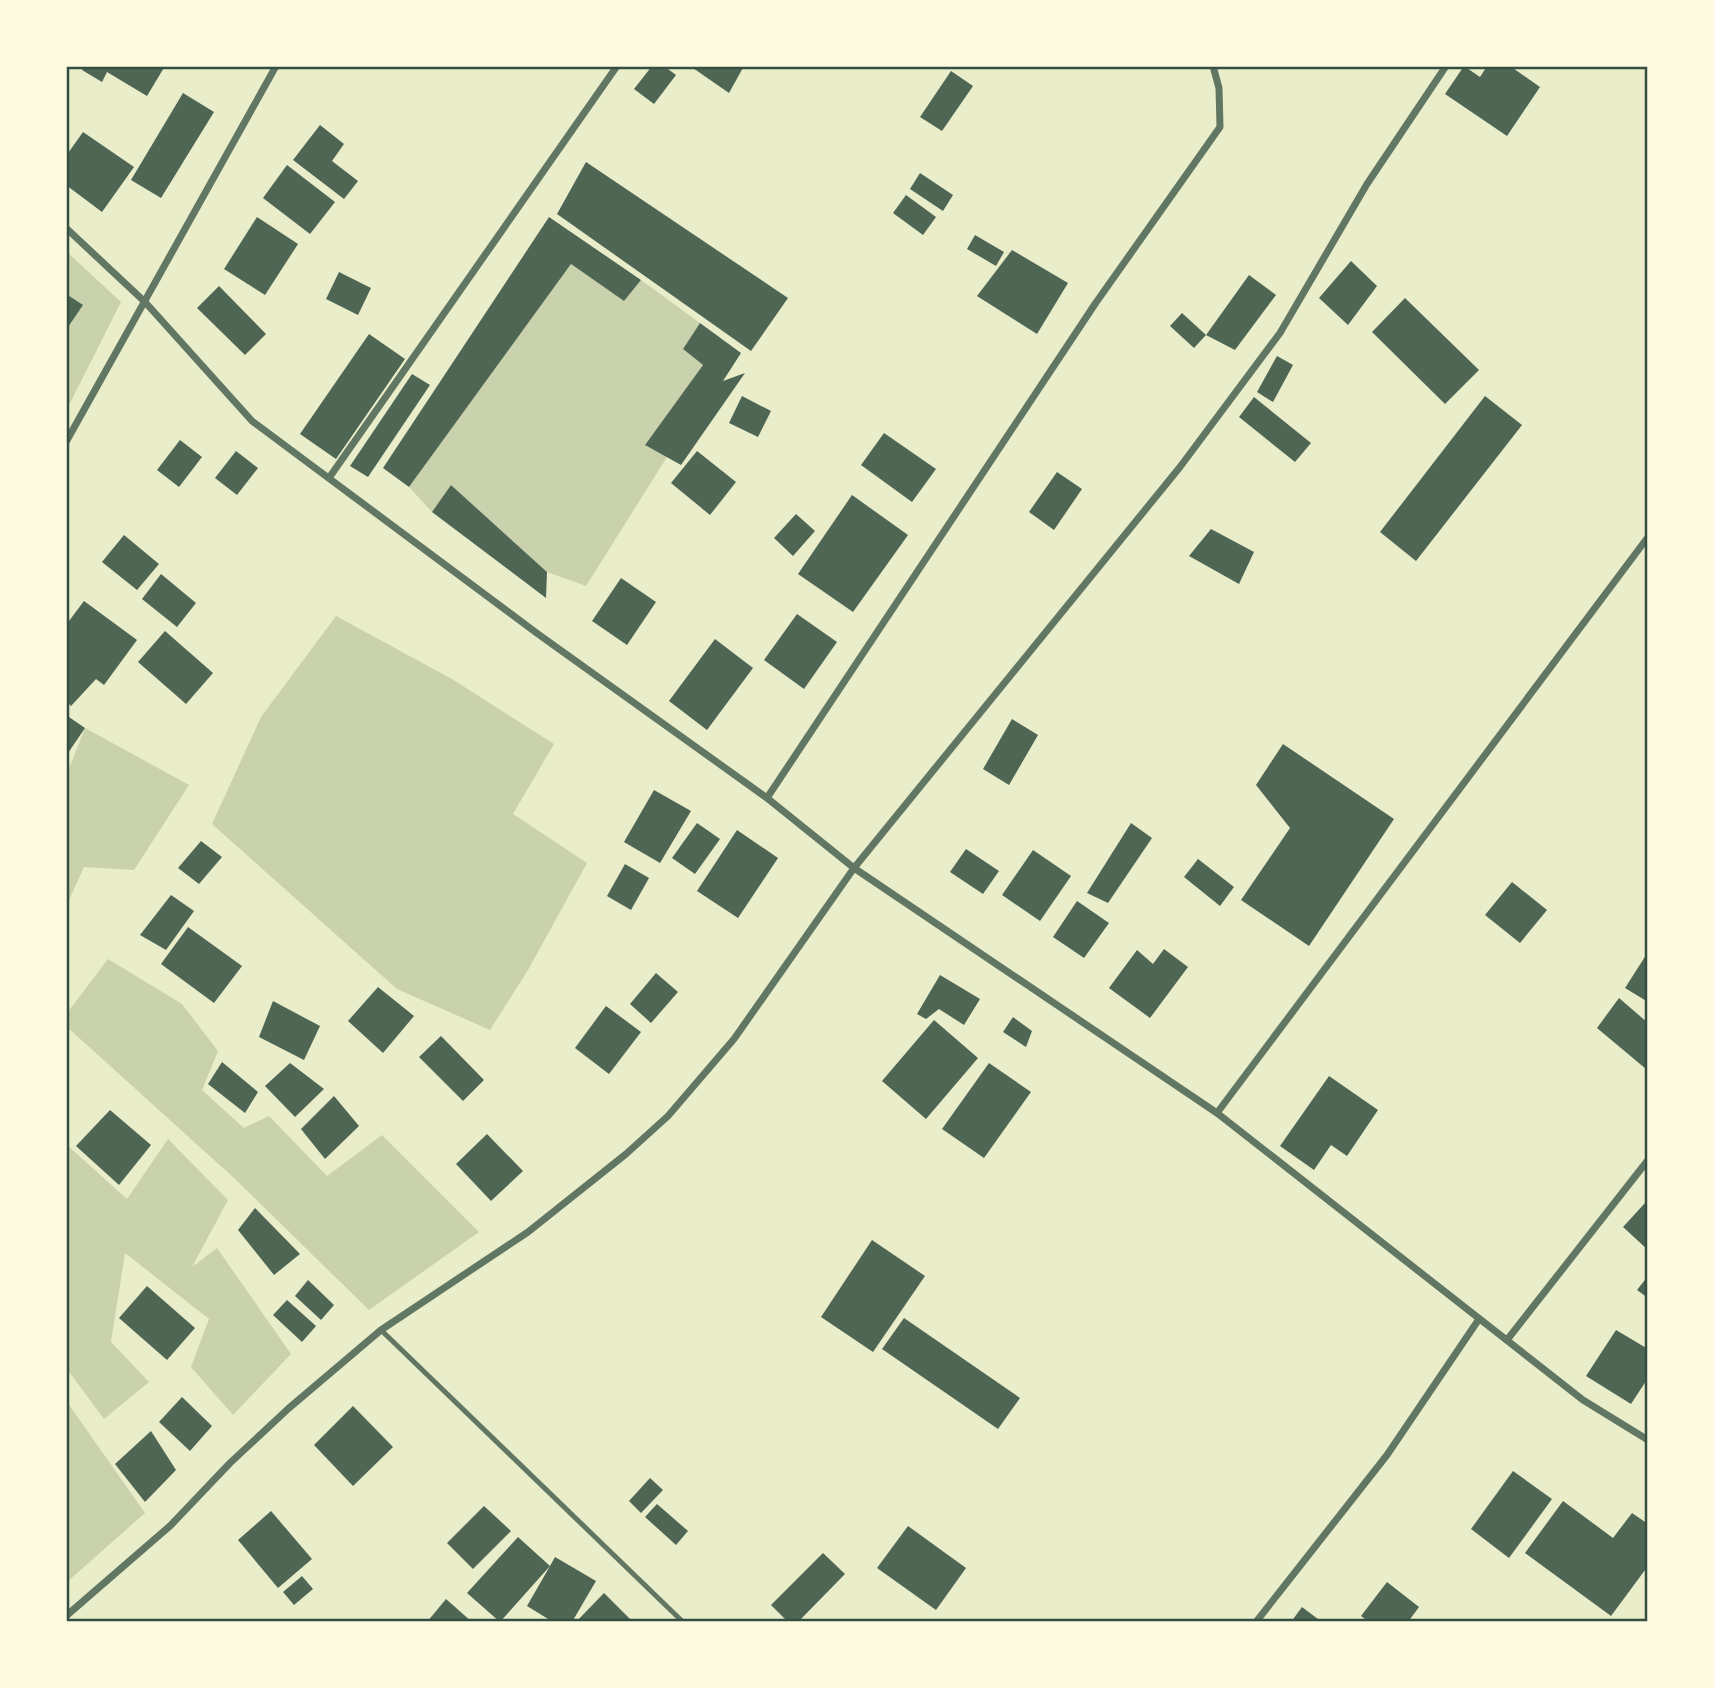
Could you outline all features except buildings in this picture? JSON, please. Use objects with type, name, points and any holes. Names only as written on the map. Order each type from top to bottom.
[{"type":"street","points":[[66,442],[276,66]]},
{"type":"street","points":[[329,478],[617,66]]},
{"type":"street","points":[[767,798],[1095,304],[1220,127],[1219,88],[1213,66]]},
{"type":"street","points":[[66,1616],[171,1525],[230,1463],[289,1408],[381,1330],[528,1232],[626,1154],[668,1116],[734,1039],[854,868],[1180,467],[1280,333],[1367,184],[1446,66]]},
{"type":"street","points":[[66,228],[145,302],[252,421],[538,634],[767,798],[854,868],[1217,1113],[1583,1400],[1647,1440]]},
{"type":"street","points":[[1217,1113],[1647,537]]},
{"type":"street","points":[[1507,1340],[1647,1160]]},
{"type":"street","points":[[1256,1622],[1387,1454],[1479,1319]]},
{"type":"lane","points":[[381,1330],[683,1622]]},
{"type":"green space","points":[[67,252],[121,302],[67,409]]},
{"type":"green space","points":[[571,264],[624,301],[641,280],[700,323],[683,349],[703,365],[645,445],[667,457],[586,586],[547,572],[451,485],[432,512],[409,487]]},
{"type":"green space","points":[[336,616],[452,679],[554,744],[513,814],[587,863],[528,970],[490,1030],[397,989],[212,824],[261,717]]},
{"type":"green space","points":[[85,728],[189,785],[134,870],[84,867],[69,900],[66,899],[66,776]]},
{"type":"green space","points":[[108,959],[182,1004],[218,1051],[202,1090],[244,1128],[269,1116],[327,1176],[382,1135],[479,1232],[369,1310],[234,1178],[67,1027],[67,1013]]},
{"type":"green space","points":[[168,1139],[228,1200],[192,1267],[217,1248],[291,1354],[233,1415],[191,1367],[209,1319],[125,1253],[111,1342],[149,1382],[104,1419],[67,1369],[67,1145],[127,1199]]},
{"type":"green space","points":[[67,1402],[145,1513],[66,1582]]}]
